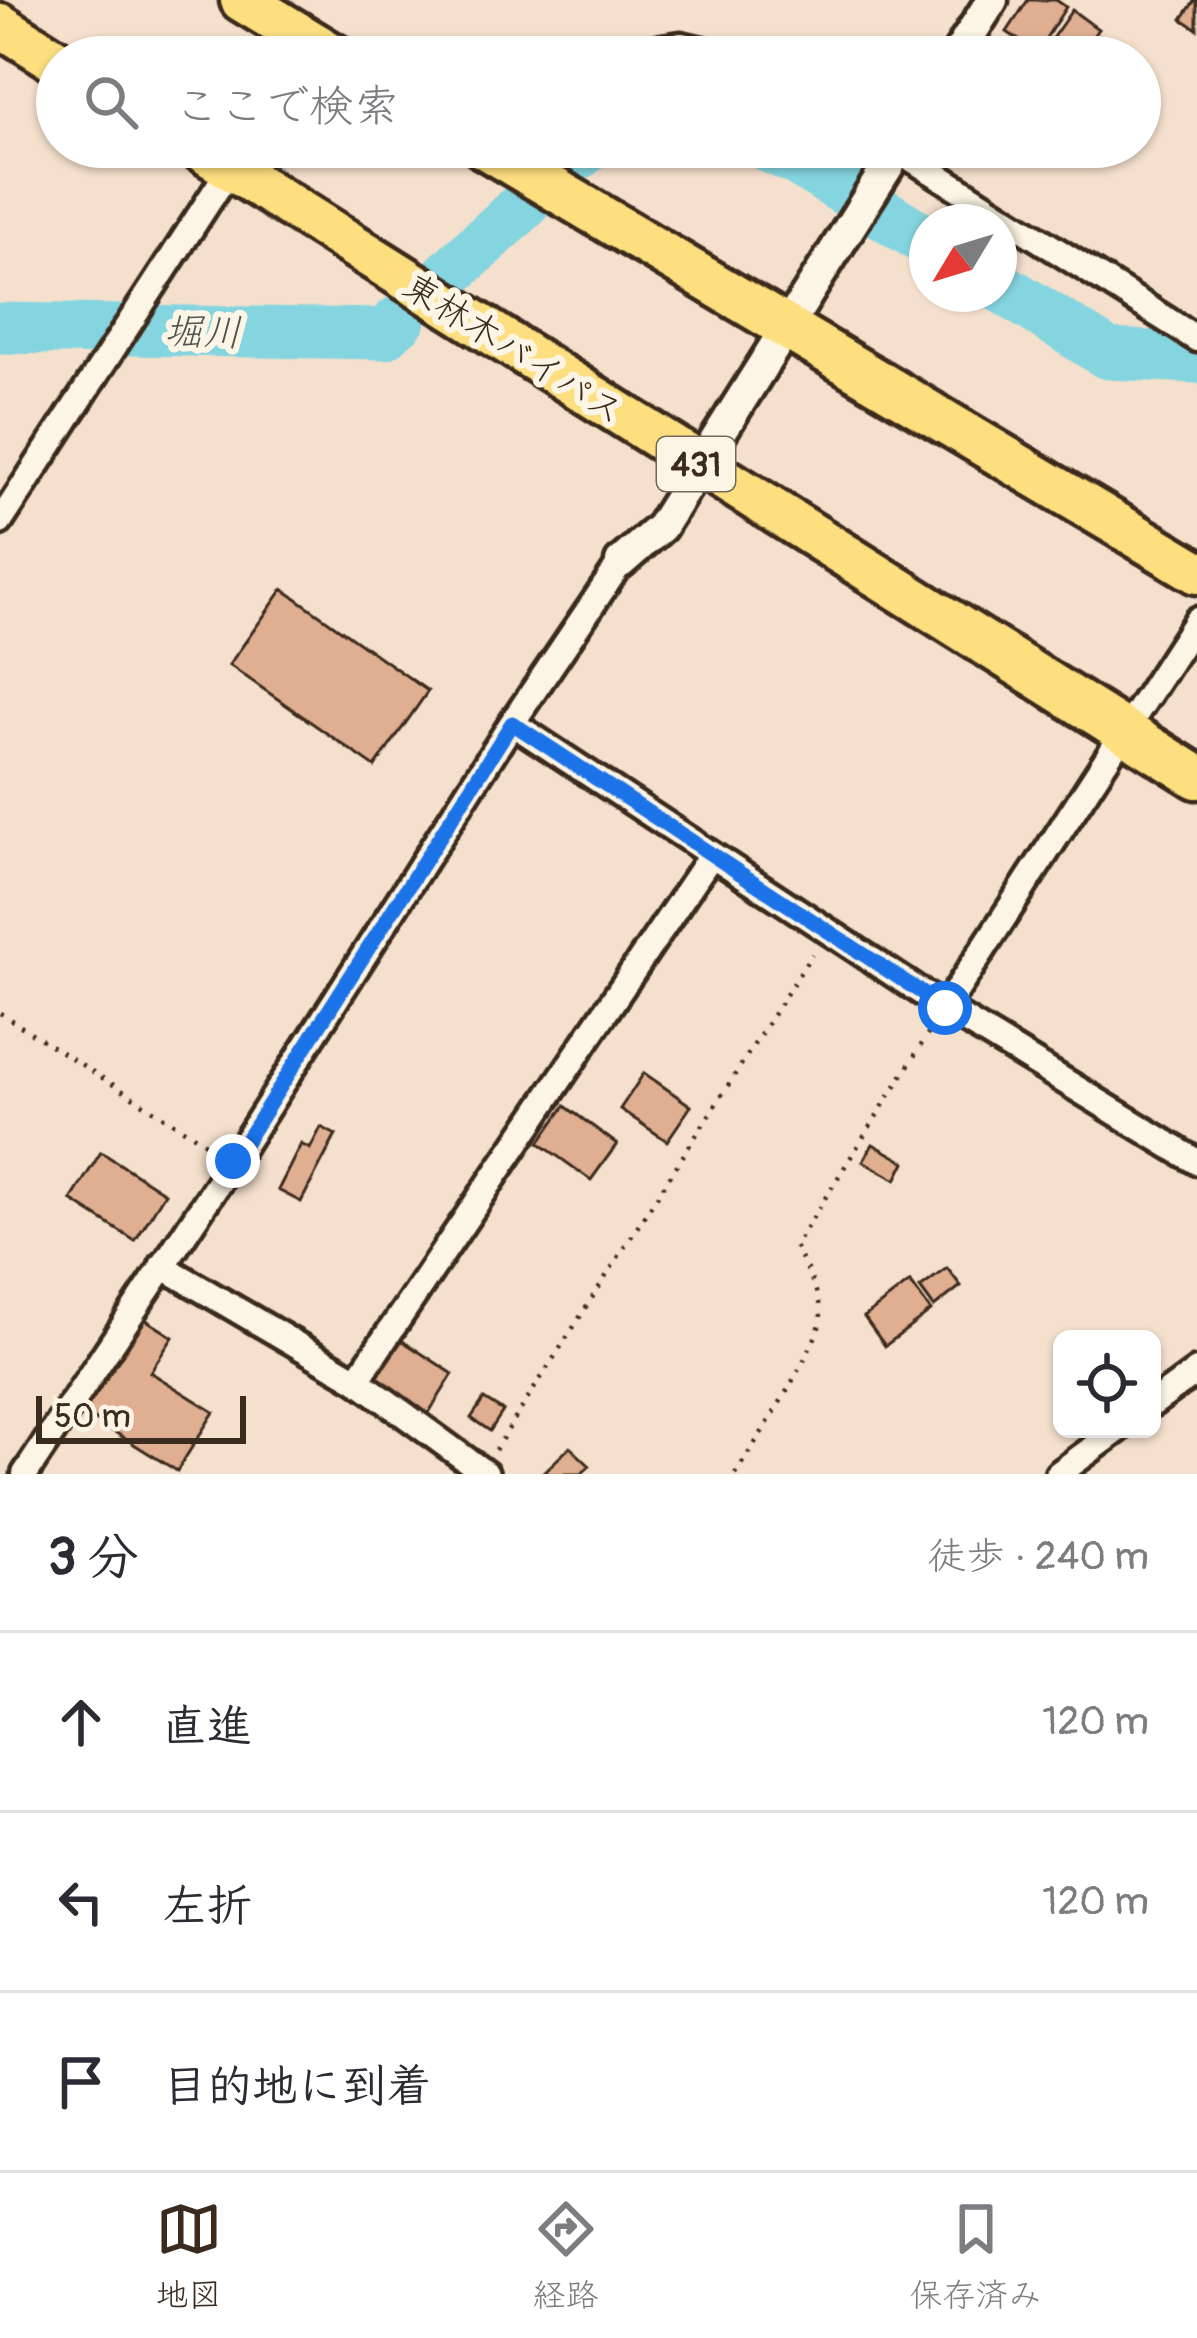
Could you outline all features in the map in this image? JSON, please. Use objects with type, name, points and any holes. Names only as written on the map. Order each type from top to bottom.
[{"type":"highway","points":[[242,0],[294,36]]},
{"type":"highway","points":[[0,26],[36,48]]},
{"type":"highway","name":"東林木バイパス","points":[[245,168],[699,466],[1197,777]]},
{"type":"highway","points":[[524,168],[1197,572]]},
{"type":"street","points":[[969,36],[992,0]]},
{"type":"street","points":[[0,522],[215,168]]},
{"type":"street","points":[[25,1474],[233,1161],[512,723],[621,562],[661,527],[885,168]]},
{"type":"street","points":[[928,168],[1197,339]]},
{"type":"street","points":[[945,1008],[1197,620]]},
{"type":"street","points":[[512,723],[826,932],[1197,1162]]},
{"type":"street","points":[[357,1380],[710,857]]},
{"type":"street","points":[[162,1266],[357,1380],[484,1472]]},
{"type":"street","points":[[1161,1397],[1197,1371]]},
{"type":"street","points":[[1058,1474],[1107,1438]]},
{"type":"path","points":[[484,1472],[826,932]]},
{"type":"path","points":[[735,1474],[769,1424],[822,1322],[814,1285],[795,1246],[945,1008]]},
{"type":"path","points":[[0,1013],[233,1161]]},
{"type":"building","points":[[1028,0],[1056,0],[1066,7],[1047,36],[1007,32]]},
{"type":"building","points":[[1197,0],[1197,29],[1182,19]]},
{"type":"building","points":[[1072,10],[1098,29],[1093,36],[1054,36]]},
{"type":"building","points":[[283,589],[428,691],[375,767],[229,665]]},
{"type":"building","points":[[644,1073],[691,1106],[667,1141],[620,1109]]},
{"type":"building","points":[[565,1106],[617,1144],[591,1180],[539,1143]]},
{"type":"building","points":[[321,1127],[336,1135],[301,1202],[278,1190],[301,1144],[310,1149]]},
{"type":"building","points":[[873,1144],[905,1162],[896,1180],[863,1161]]},
{"type":"building","points":[[101,1152],[165,1193],[135,1241],[71,1200]]},
{"type":"building","points":[[947,1268],[961,1286],[934,1307],[920,1288]]},
{"type":"building","points":[[910,1282],[931,1311],[885,1346],[864,1317]]},
{"type":"building","points":[[140,1316],[173,1337],[150,1372],[214,1412],[177,1471],[81,1411]]},
{"type":"building","points":[[395,1336],[453,1374],[428,1414],[370,1376]]},
{"type":"building","points":[[484,1399],[503,1411],[490,1431],[471,1418]]},
{"type":"building","points":[[570,1447],[590,1466],[581,1474],[542,1474]]},
{"type":"waterway","name":"堀川","points":[[809,168],[909,230]]},
{"type":"waterway","name":"堀川","points":[[448,275],[526,203]]},
{"type":"waterway","name":"堀川","points":[[1017,297],[1108,354],[1197,358]]},
{"type":"waterway","name":"堀川","points":[[0,328],[384,334],[400,320]]},
{"type":"route","points":[[233,1161],[512,723],[945,1008]]}]
